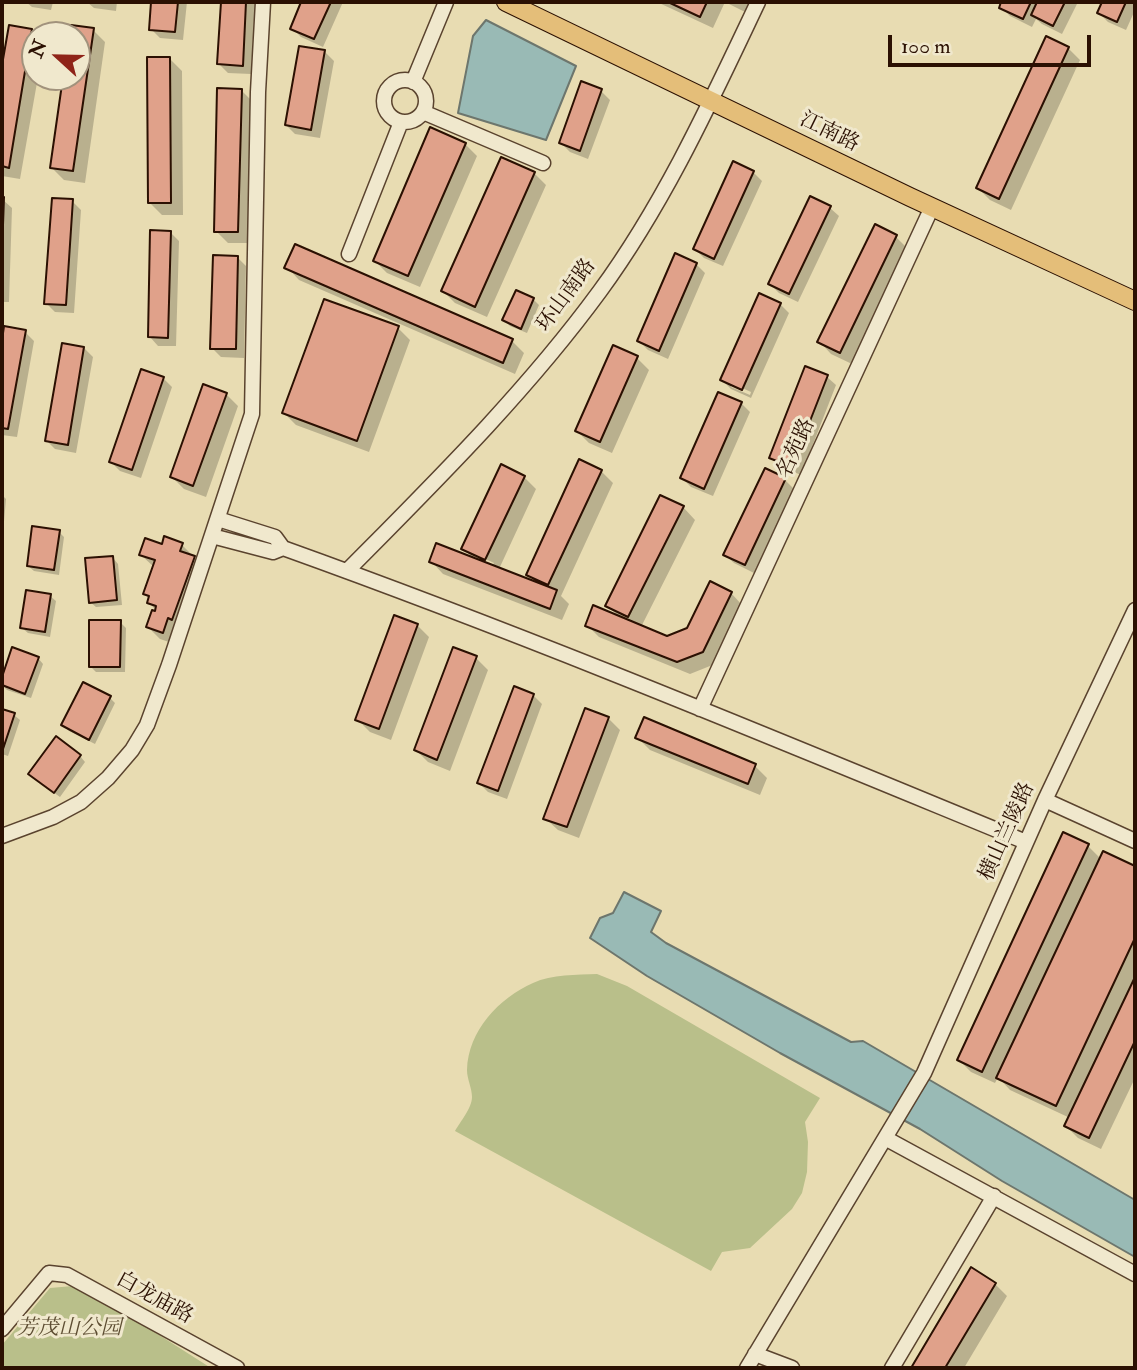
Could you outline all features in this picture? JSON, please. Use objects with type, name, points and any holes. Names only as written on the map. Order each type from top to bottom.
[{"type":"main road","name":"江南路","points":[[506,2],[932,207],[1135,301]]},
{"type":"street","points":[[2,836],[52,817],[81,802],[108,778],[132,750],[147,724],[169,665],[252,414],[258,92],[263,2]]},
{"type":"street","points":[[413,82],[446,2]]},
{"type":"street","name":"环山南路","points":[[347,571],[538,371],[601,289],[670,181],[758,2]]},
{"type":"street","points":[[398,82],[413,82],[424,91],[424,111],[414,120],[401,122],[388,114],[384,99],[391,86],[398,82]]},
{"type":"street","points":[[424,111],[542,163]]},
{"type":"street","points":[[349,254],[401,122]]},
{"type":"street","name":"名苑路","points":[[700,709],[932,207]]},
{"type":"street","points":[[218,519],[275,537],[283,548],[700,709],[1026,842]]},
{"type":"street","points":[[212,536],[272,552],[283,548]]},
{"type":"street","name":"横山兰陵路","points":[[889,1132],[924,1073],[1045,800],[1135,610]]},
{"type":"street","points":[[1045,800],[1135,841]]},
{"type":"street","points":[[747,1368],[889,1132],[994,1196],[1135,1274]]},
{"type":"street","points":[[892,1368],[994,1196]]},
{"type":"street","name":"白龙庙路","points":[[2,1329],[49,1273],[67,1276],[237,1368]]},
{"type":"street","points":[[755,1354],[792,1368]]},
{"type":"green space","points":[[597,974],[627,986],[820,1098],[805,1122],[808,1142],[807,1172],[802,1193],[792,1209],[750,1248],[722,1252],[711,1271],[455,1131],[471,1101],[467,1070],[473,1042],[479,1029],[497,1007],[520,989],[540,980],[556,976]]},
{"type":"green space","name":"芳茂山公园","points":[[73,1286],[123,1312],[211,1368],[2,1368],[2,1345],[50,1288]]},
{"type":"water","points":[[486,20],[576,66],[546,140],[458,113],[473,36]]},
{"type":"water","points":[[624,892],[661,911],[651,932],[666,943],[851,1042],[863,1041],[1135,1200],[1135,1257],[1002,1181],[920,1129],[780,1053],[647,976],[590,938],[600,918],[613,913]]},
{"type":"building","points":[[151,2],[178,2],[175,32],[149,30]]},
{"type":"building","points":[[221,2],[246,2],[243,66],[217,64]]},
{"type":"building","points":[[301,2],[331,2],[314,39],[290,29]]},
{"type":"building","points":[[668,2],[707,2],[700,17]]},
{"type":"building","points":[[1001,2],[1031,2],[1023,19],[999,8]]},
{"type":"building","points":[[1037,2],[1065,2],[1053,26],[1031,15]]},
{"type":"building","points":[[1102,2],[1126,2],[1117,22],[1097,13]]},
{"type":"building","points":[[9,25],[21,27],[22,91],[9,168],[2,166],[2,65]]},
{"type":"building","points":[[91,28],[94,28],[91,48]]},
{"type":"building","points":[[1046,36],[1069,47],[999,199],[976,188]]},
{"type":"building","points":[[299,46],[325,50],[311,130],[285,125]]},
{"type":"building","points":[[147,57],[170,57],[171,203],[148,203]]},
{"type":"building","points":[[581,81],[602,89],[580,151],[559,143]]},
{"type":"building","points":[[217,88],[242,89],[238,232],[214,232]]},
{"type":"building","points":[[61,91],[85,91],[73,171],[50,168]]},
{"type":"building","points":[[430,127],[466,143],[408,276],[373,261]]},
{"type":"building","points":[[501,157],[535,172],[475,307],[441,291]]},
{"type":"building","points":[[733,161],[754,171],[714,259],[693,249]]},
{"type":"building","points":[[810,196],[831,206],[789,294],[768,284]]},
{"type":"building","points":[[2,197],[4,197],[2,253]]},
{"type":"building","points":[[52,198],[73,199],[66,305],[44,304]]},
{"type":"building","points":[[875,224],[897,235],[840,353],[817,342]]},
{"type":"building","points":[[150,230],[171,231],[168,338],[148,337]]},
{"type":"building","points":[[295,244],[513,339],[503,363],[284,268]]},
{"type":"building","points":[[675,253],[697,263],[659,351],[637,341]]},
{"type":"building","points":[[213,255],[238,256],[236,349],[210,349]]},
{"type":"building","points":[[516,290],[534,298],[521,329],[502,320]]},
{"type":"building","points":[[759,293],[781,303],[742,390],[720,380]]},
{"type":"building","points":[[324,299],[399,326],[357,441],[282,413]]},
{"type":"building","points":[[4,326],[26,330],[8,429],[2,428]]},
{"type":"building","points":[[62,343],[84,347],[68,445],[45,441]]},
{"type":"building","points":[[613,345],[638,356],[600,442],[575,431]]},
{"type":"building","points":[[805,366],[828,375],[792,467],[769,458]]},
{"type":"building","points":[[141,369],[164,377],[132,470],[109,462]]},
{"type":"building","points":[[203,384],[227,393],[193,486],[170,477]]},
{"type":"building","points":[[718,392],[742,402],[704,489],[680,478]]},
{"type":"building","points":[[579,459],[602,470],[548,585],[526,575]]},
{"type":"building","points":[[501,464],[525,476],[485,560],[461,549]]},
{"type":"building","points":[[765,468],[786,478],[745,565],[723,555]]},
{"type":"building","points":[[660,495],[684,506],[628,617],[605,606]]},
{"type":"building","points":[[32,526],[60,530],[54,570],[27,566]]},
{"type":"building","points":[[164,536],[183,543],[180,551],[195,556],[172,620],[168,618],[163,633],[146,627],[156,606],[147,603],[149,596],[143,594],[155,560],[139,555],[145,538],[162,544]]},
{"type":"building","points":[[436,543],[557,590],[550,609],[429,562]]},
{"type":"building","points":[[113,556],[117,600],[89,603],[85,558]]},
{"type":"building","points":[[710,581],[732,592],[703,652],[677,662],[585,626],[593,605],[667,636],[687,628]]},
{"type":"building","points":[[26,590],[51,594],[45,632],[20,628]]},
{"type":"building","points":[[394,615],[418,624],[379,729],[355,720]]},
{"type":"building","points":[[89,620],[121,620],[120,667],[89,667]]},
{"type":"building","points":[[12,647],[39,657],[25,694],[2,685]]},
{"type":"building","points":[[453,647],[477,656],[437,760],[414,750]]},
{"type":"building","points":[[83,682],[111,696],[89,740],[61,725]]},
{"type":"building","points":[[514,686],[534,694],[498,791],[477,783]]},
{"type":"building","points":[[585,708],[609,717],[567,827],[543,819]]},
{"type":"building","points":[[2,709],[15,713],[2,752]]},
{"type":"building","points":[[644,717],[756,764],[748,784],[635,738]]},
{"type":"building","points":[[56,736],[81,755],[54,793],[28,774]]},
{"type":"building","points":[[1063,832],[1089,844],[982,1072],[957,1060]]},
{"type":"building","points":[[1103,851],[1135,866],[1135,938],[1056,1106],[996,1078]]},
{"type":"building","points":[[1135,977],[1135,1041],[1089,1138],[1064,1126]]},
{"type":"building","points":[[971,1267],[996,1283],[945,1368],[911,1368]]}]
